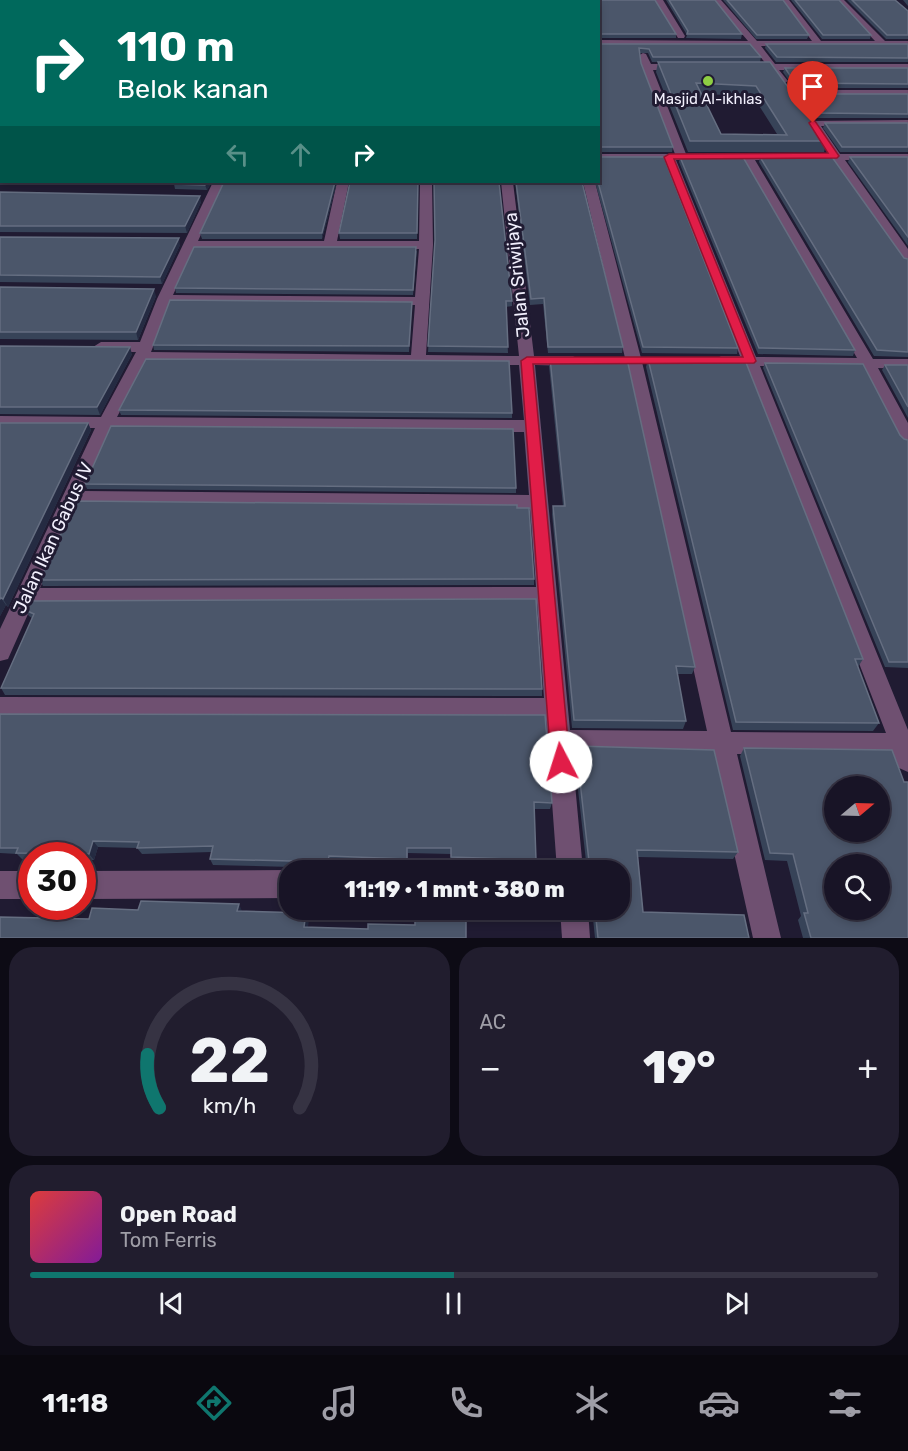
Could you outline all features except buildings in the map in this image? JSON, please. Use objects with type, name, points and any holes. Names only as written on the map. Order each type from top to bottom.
[{"type":"street","points":[[659,0],[681,36]]},
{"type":"street","points":[[717,0],[753,41],[908,259]]},
{"type":"street","points":[[785,0],[817,41]]},
{"type":"street","points":[[840,0],[880,41],[908,44]]},
{"type":"street","points":[[600,43],[880,41],[908,38]]},
{"type":"street","points":[[559,741],[906,750],[750,361],[675,157],[638,43]]},
{"type":"street","points":[[647,67],[693,67]]},
{"type":"street","points":[[750,67],[908,67]]},
{"type":"street","points":[[791,93],[908,93]]},
{"type":"street","points":[[807,115],[908,123]]},
{"type":"street","points":[[600,157],[908,157]]},
{"type":"street","points":[[747,157],[868,364],[908,439]]},
{"type":"street","name":"Jalan Ikan Gabus IV","points":[[0,652],[106,423],[143,352],[164,293],[207,196],[218,183]]},
{"type":"street","points":[[330,246],[343,183]]},
{"type":"street","points":[[418,360],[426,245],[426,183]]},
{"type":"street","name":"Jalan Sriwijaya","points":[[507,183],[527,361],[569,860]]},
{"type":"street","points":[[589,183],[634,362],[767,938]]},
{"type":"street","points":[[188,241],[330,246],[426,245]]},
{"type":"street","points":[[164,293],[422,301]]},
{"type":"street","points":[[90,347],[143,352],[418,360],[586,361]]},
{"type":"street","points":[[704,361],[908,364]]},
{"type":"street","points":[[0,422],[531,426]]},
{"type":"street","points":[[72,498],[538,502]]},
{"type":"street","points":[[25,597],[546,595]]},
{"type":"street","points":[[0,708],[556,709]]},
{"type":"street","points":[[96,885],[279,884]]},
{"type":"street","points":[[0,885],[18,885]]},
{"type":"street","points":[[575,920],[576,938]]},
{"type":"place","name":"Masjid Al-ikhlas","points":[[708,81]]},
{"type":"route","points":[[561,762],[527,361],[750,361],[669,157],[834,156],[813,123]]}]
